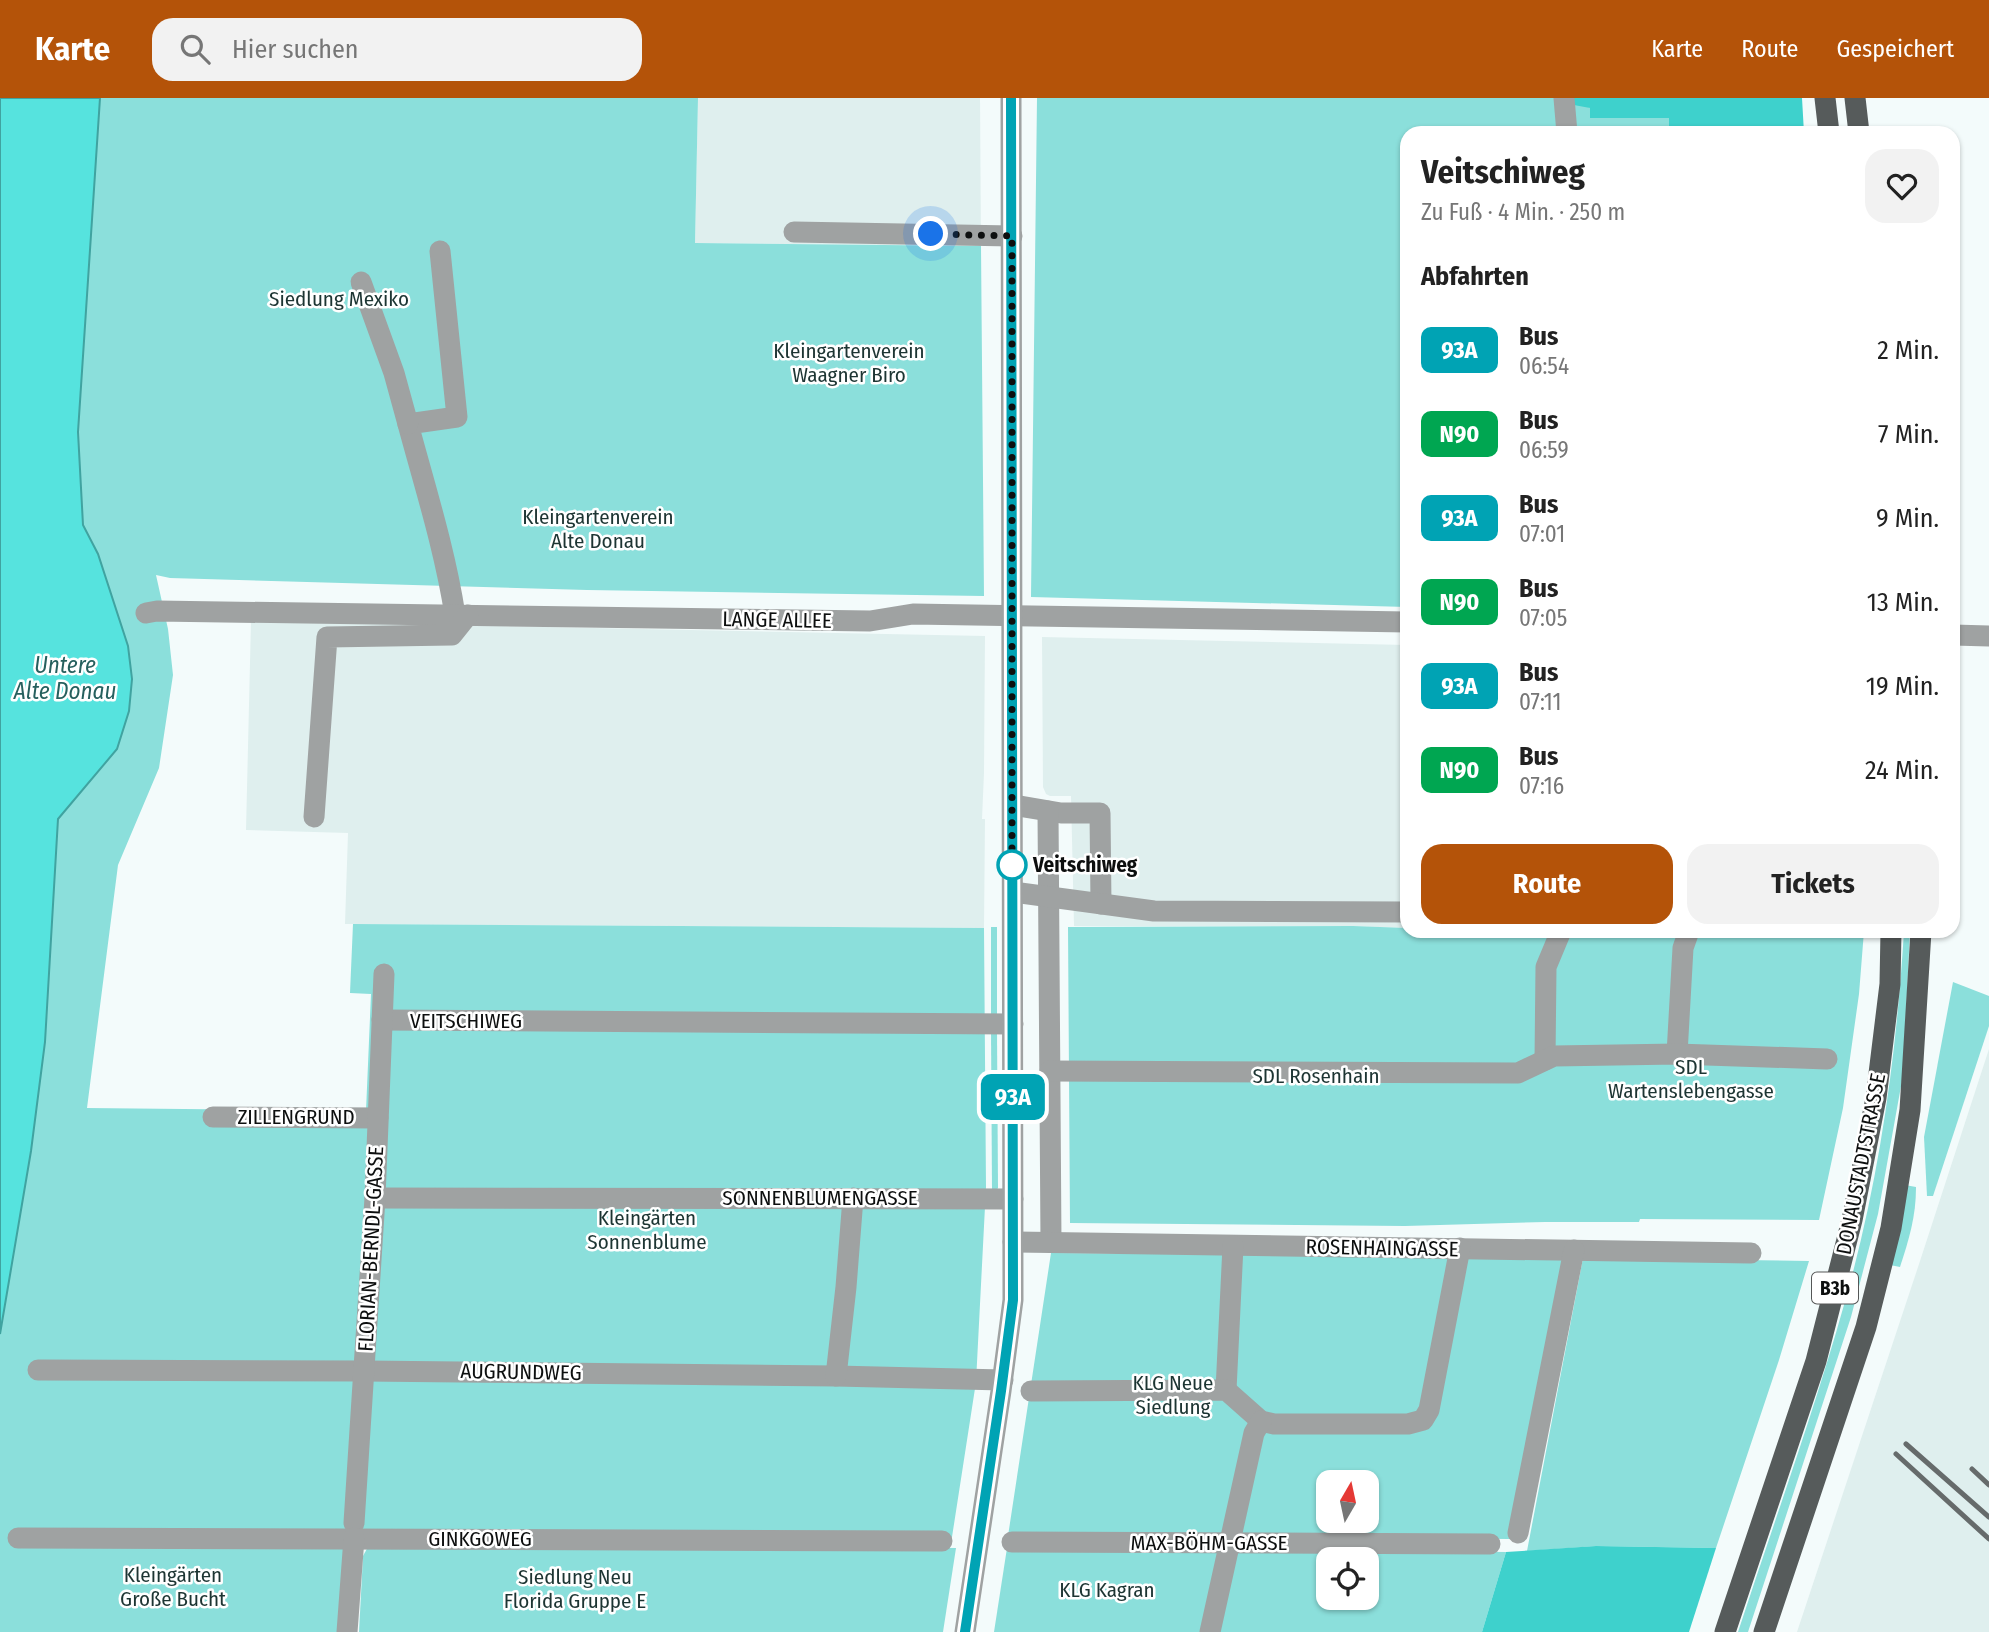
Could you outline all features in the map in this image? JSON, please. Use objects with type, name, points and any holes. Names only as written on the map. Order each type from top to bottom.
[{"type":"main road","points":[[1825,98],[1828,126]]},
{"type":"main road","points":[[1855,98],[1858,126]]},
{"type":"main road","name":"DONAUSTADTSTRASSE","points":[[1725,1632],[1816,1361],[1852,1220],[1877,1098],[1890,984],[1891,938]]},
{"type":"main road","name":"DONAUSTADTSTRASSE","points":[[1764,1632],[1866,1327],[1891,1228],[1910,1110],[1921,938]]},
{"type":"street","points":[[965,1632],[1013,1300],[1011,98]]},
{"type":"street","points":[[1563,98],[1566,126]]},
{"type":"street","points":[[794,232],[1012,236]]},
{"type":"street","points":[[408,424],[457,417],[439,250]]},
{"type":"street","points":[[314,817],[327,637],[452,635],[461,615],[451,588],[394,373],[361,282]]},
{"type":"street","name":"LANGE ALLEE","points":[[146,613],[157,611],[870,621],[913,614],[1400,622]]},
{"type":"street","points":[[1960,635],[1989,636]]},
{"type":"street","points":[[1013,805],[1060,814],[1100,813],[1101,905]]},
{"type":"street","points":[[1048,811],[1051,1242]]},
{"type":"street","points":[[1013,892],[1154,911],[1400,912]]},
{"type":"street","points":[[1545,1060],[1546,967],[1558,938]]},
{"type":"street","points":[[1677,1054],[1683,948],[1687,938]]},
{"type":"street","name":"FLORIAN-BERNDL-GASSE","points":[[347,1632],[375,1198],[384,974]]},
{"type":"street","name":"VEITSCHIWEG","points":[[382,1020],[1013,1024]]},
{"type":"street","points":[[1049,1071],[1518,1073],[1555,1056],[1677,1054],[1827,1059]]},
{"type":"street","name":"ZILLENGRUND","points":[[213,1117],[378,1118]]},
{"type":"street","name":"SONNENBLUMENGASSE","points":[[375,1198],[1013,1199]]},
{"type":"street","points":[[836,1376],[853,1198]]},
{"type":"street","name":"ROSENHAINGASSE","points":[[1013,1242],[1751,1253]]},
{"type":"street","points":[[1226,1390],[1233,1246]]},
{"type":"street","points":[[1031,1391],[1226,1390],[1261,1421],[1274,1424],[1408,1424],[1423,1420],[1429,1410],[1460,1248]]},
{"type":"street","points":[[1518,1533],[1574,1251]]},
{"type":"street","name":"AUGRUNDWEG","points":[[38,1370],[364,1371],[1003,1380]]},
{"type":"street","points":[[1210,1632],[1254,1433],[1261,1421]]},
{"type":"street","name":"GINKGOWEG","points":[[18,1538],[354,1531],[942,1541]]},
{"type":"street","name":"MAX-BÖHM-GASSE","points":[[1012,1542],[1490,1544]]},
{"type":"shaded area","points":[[698,98],[980,98],[981,246],[695,243]]},
{"type":"shaded area","points":[[1573,98],[1802,98],[1804,126],[1669,126],[1669,118],[1590,118],[1590,108],[1574,105]]},
{"type":"shaded area","points":[[251,621],[985,636],[982,819],[985,819],[984,928],[345,924],[348,833],[246,830]]},
{"type":"shaded area","points":[[1042,637],[1400,645],[1400,928],[1074,926],[1071,796],[1050,796],[1043,787]]},
{"type":"shaded area","points":[[1989,1049],[1989,1632],[1797,1632],[1920,1261]]},
{"type":"shaded area","points":[[1596,1546],[1716,1548],[1689,1632],[1482,1632],[1506,1552]]},
{"type":"green space","points":[[100,98],[698,98],[695,243],[981,246],[984,596],[587,590],[170,578],[156,575],[168,629],[173,675],[159,768],[118,865],[87,1108],[366,1111],[371,994],[350,993],[353,924],[984,928],[986,1187],[976,1382],[952,1537],[347,1533],[339,1632],[0,1632],[0,1334],[31,1151],[45,1042],[58,819],[117,749],[129,711],[132,679],[128,646],[98,554],[83,525],[78,432]]},
{"type":"green space","points":[[1037,98],[1573,98],[1590,108],[1590,118],[1669,118],[1669,126],[1400,126],[1400,607],[1031,597]]},
{"type":"green space","name":"SDL Rosenhain","points":[[1353,926],[1400,928],[1400,938],[1863,938],[1859,994],[1843,1108],[1819,1220],[1640,1219],[1639,1222],[1405,1226],[1070,1223],[1068,927]]},
{"type":"green space","points":[[991,927],[997,927],[997,1018],[991,1018]]},
{"type":"green space","points":[[1903,938],[1910,938],[1903,1075],[1878,1214],[1851,1317],[1748,1632],[1738,1632],[1827,1363],[1853,1272],[1880,1146],[1897,1017]]},
{"type":"green space","points":[[1953,982],[1989,996],[1989,1026],[1933,1196],[1927,1196],[1924,1137]]},
{"type":"green space","points":[[991,1031],[997,1031],[996,1191],[992,1190]]},
{"type":"green space","points":[[1905,1185],[1916,1187],[1916,1198],[1900,1267],[1890,1265]]},
{"type":"green space","name":"KLG Neue Siedlung","points":[[1051,1253],[1566,1256],[1511,1539],[1008,1536]]},
{"type":"green space","points":[[1583,1258],[1809,1261],[1716,1548],[1596,1546],[1527,1551]]},
{"type":"green space","name":"Siedlung Neu Florida Gruppe E","points":[[514,1543],[956,1548],[943,1632],[359,1632],[363,1556],[369,1545]]},
{"type":"green space","name":"KLG Kagran","points":[[1007,1548],[1220,1549],[1202,1632],[994,1632]]},
{"type":"green space","points":[[1238,1549],[1316,1550],[1316,1610],[1379,1610],[1379,1551],[1506,1552],[1482,1632],[1219,1632]]},
{"type":"water","name":"Untere Alte Donau","points":[[0,98],[100,98],[78,432],[83,525],[98,554],[128,646],[132,679],[129,711],[117,749],[58,819],[45,1042],[31,1151],[0,1334]]},
{"type":"railway","points":[[1906,1444],[1989,1517]]},
{"type":"railway","points":[[1896,1454],[1989,1539]]},
{"type":"railway","points":[[1972,1469],[1989,1485]]},
{"type":"bus line","name":"93A","points":[[965,1632],[1013,1300],[1011,98]]},
{"type":"place","name":"Veitschiweg","points":[[1012,865]]},
{"type":"route","points":[[931,234],[1012,236],[1012,865]]},
{"type":"park label","name":"Siedlung Mexiko","points":[[339,299]]},
{"type":"park label","name":"Kleingartenverein Waagner Biro","points":[[849,363]]},
{"type":"park label","name":"Kleingartenverein Alte Donau","points":[[598,529]]},
{"type":"park label","name":"SDL Wartenslebengasse","points":[[1691,1079]]},
{"type":"park label","name":"Kleingärten Sonnenblume","points":[[647,1230]]},
{"type":"park label","name":"Kleingärten Große Bucht","points":[[173,1587]]}]
